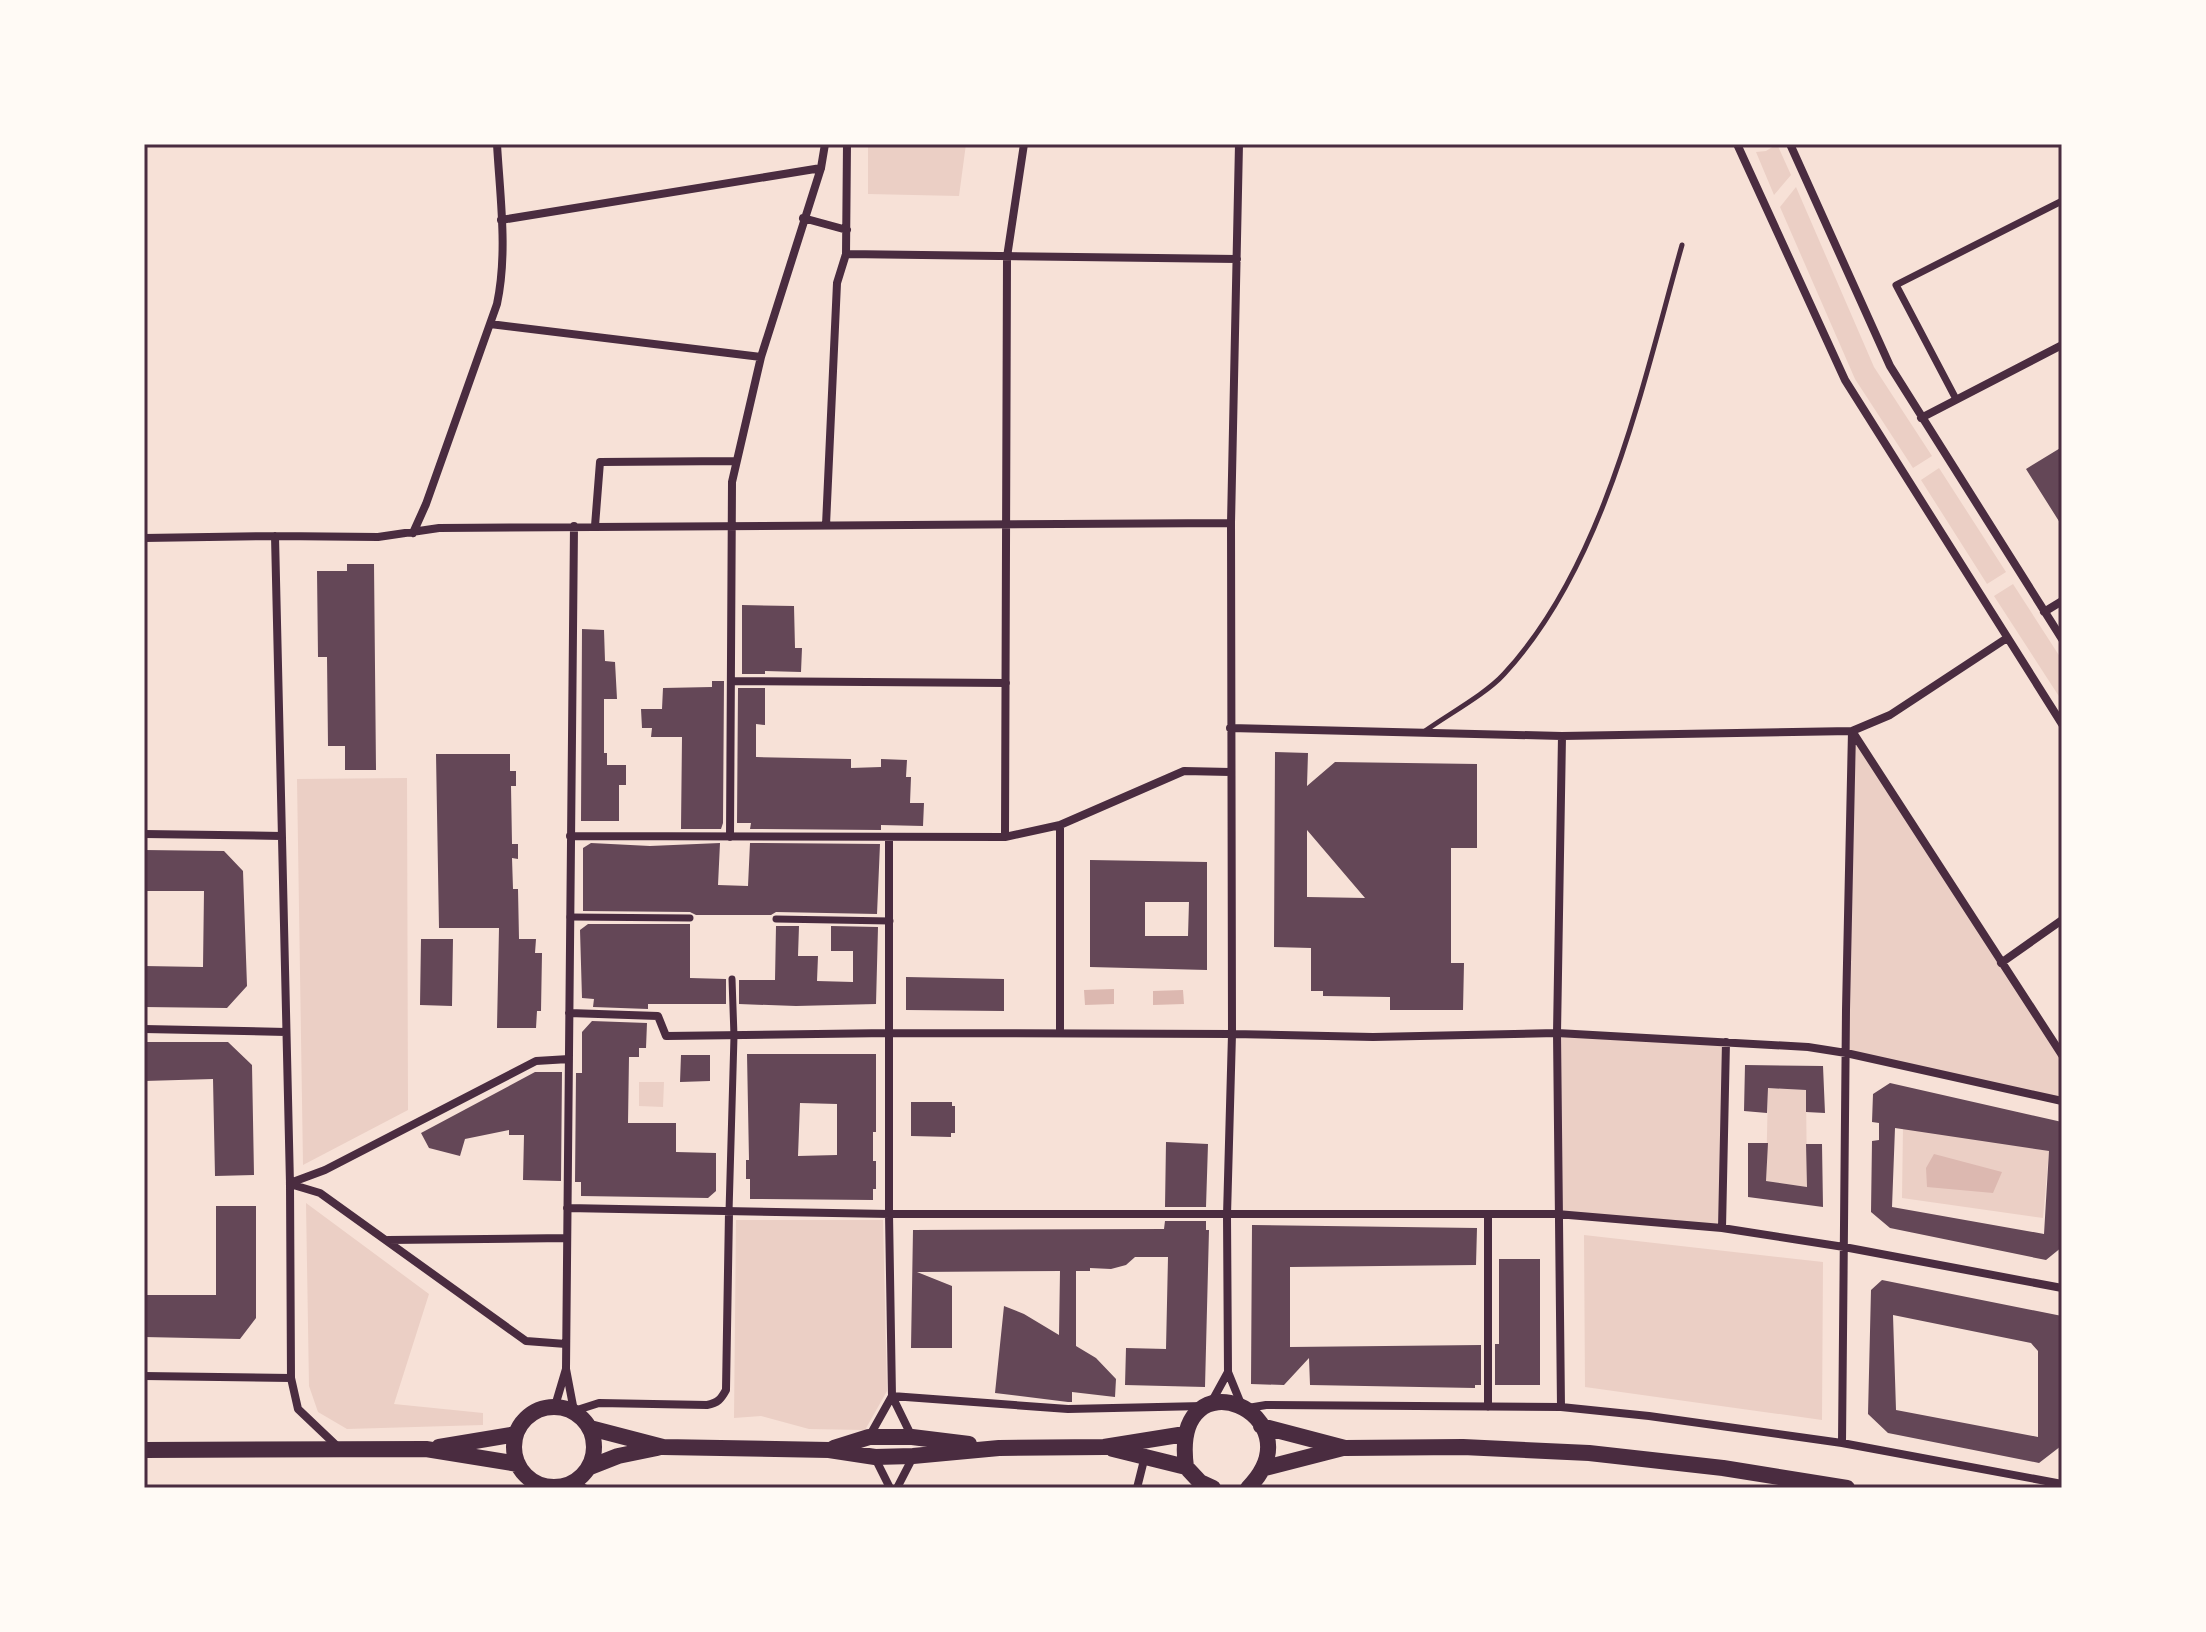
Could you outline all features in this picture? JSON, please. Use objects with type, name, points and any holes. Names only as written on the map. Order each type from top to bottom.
[{"type":"main road","points":[[555,1406],[574,1411],[590,1428],[595,1447],[590,1467],[569,1487],[534,1484],[514,1454],[516,1434],[531,1414],[555,1406]]},
{"type":"main road","points":[[1186,1467],[1185,1434],[1194,1416],[1206,1406],[1245,1407],[1261,1426],[1268,1454],[1265,1468],[1248,1488]]},
{"type":"main road","points":[[1261,1426],[1345,1448]]},
{"type":"main road","points":[[590,1428],[663,1447]]},
{"type":"main road","points":[[426,1449],[516,1434]]},
{"type":"main road","points":[[590,1467],[618,1456],[663,1447],[829,1450],[875,1457],[999,1448],[1104,1447],[1185,1434]]},
{"type":"main road","points":[[829,1450],[869,1437],[912,1437],[999,1448]]},
{"type":"main road","points":[[1104,1447],[1186,1467],[1210,1488]]},
{"type":"main road","points":[[1265,1468],[1345,1448],[1463,1447],[1589,1453],[1723,1468],[1847,1488]]},
{"type":"main road","points":[[144,1450],[426,1449],[518,1464]]},
{"type":"street","points":[[413,533],[490,324],[501,284],[497,144]]},
{"type":"street","points":[[730,837],[732,482],[761,357],[821,168],[825,144]]},
{"type":"street","points":[[826,525],[837,283],[846,254],[847,144]]},
{"type":"street","points":[[1005,837],[1007,257],[1024,144]]},
{"type":"street","points":[[1239,144],[1231,523],[1232,1034],[1227,1215],[1228,1372],[1245,1407],[1561,1407],[1842,1443],[2062,1484]]},
{"type":"street","points":[[1737,144],[1845,380],[2062,724]]},
{"type":"street","points":[[1790,144],[1879,347],[2062,639]]},
{"type":"street","points":[[501,220],[821,168]]},
{"type":"street","points":[[1956,399],[1896,285],[2062,201]]},
{"type":"street","points":[[803,218],[847,230]]},
{"type":"street","points":[[846,254],[1237,259]]},
{"type":"street","points":[[490,324],[761,357]]},
{"type":"street","points":[[1921,418],[2062,345]]},
{"type":"street","points":[[595,526],[600,462],[736,461]]},
{"type":"street","points":[[144,538],[378,537],[439,528],[574,526],[1231,523]]},
{"type":"street","points":[[574,526],[566,1344],[566,1369],[574,1411],[599,1403],[716,1404],[726,1390],[734,1036],[732,979]]},
{"type":"street","points":[[275,536],[290,1184],[291,1378],[298,1409],[340,1449]]},
{"type":"street","points":[[2044,612],[2062,601]]},
{"type":"street","points":[[1230,728],[1562,736],[1852,731],[1890,715],[2007,638]]},
{"type":"street","points":[[731,681],[1006,683]]},
{"type":"street","points":[[1852,731],[2062,1055]]},
{"type":"street","points":[[1842,1443],[1852,731]]},
{"type":"street","points":[[1561,1407],[1557,1033],[1562,736]]},
{"type":"street","points":[[570,836],[1005,837],[1060,825],[1184,771],[1230,772]]},
{"type":"street","points":[[1060,825],[1060,1033]]},
{"type":"street","points":[[144,834],[282,836]]},
{"type":"street","points":[[889,838],[892,1396],[912,1437]]},
{"type":"street","points":[[570,917],[690,918]]},
{"type":"street","points":[[776,919],[890,921]]},
{"type":"street","points":[[2001,963],[2062,920]]},
{"type":"street","points":[[569,1013],[658,1016],[666,1036],[1060,1033],[1373,1037],[1557,1033],[1726,1042],[1808,1047],[1846,1053],[2062,1101]]},
{"type":"street","points":[[144,1029],[286,1032]]},
{"type":"street","points":[[1722,1228],[1726,1042]]},
{"type":"street","points":[[290,1184],[325,1170],[536,1061],[569,1059]]},
{"type":"street","points":[[290,1184],[320,1193],[526,1341],[566,1344]]},
{"type":"street","points":[[567,1208],[889,1214],[1557,1214],[1722,1228],[1844,1247],[2062,1288]]},
{"type":"street","points":[[1488,1214],[1488,1407]]},
{"type":"street","points":[[386,1240],[567,1238]]},
{"type":"street","points":[[555,1406],[566,1369]]},
{"type":"street","points":[[892,1396],[1068,1409],[1206,1406],[1228,1372]]},
{"type":"street","points":[[144,1376],[291,1378]]},
{"type":"street","points":[[869,1437],[892,1396]]},
{"type":"street","points":[[897,1488],[913,1456]]},
{"type":"street","points":[[1137,1488],[1145,1456]]},
{"type":"street","points":[[875,1457],[890,1488]]},
{"type":"lane","points":[[1425,731],[1502,676],[1555,609],[1600,513],[1640,395],[1682,245]]},
{"type":"shaded area","points":[[868,144],[966,144],[959,196],[868,194]]},
{"type":"shaded area","points":[[1777,144],[1791,175],[1774,195],[1756,152],[1766,151]]},
{"type":"shaded area","points":[[1796,187],[1874,367],[1932,456],[1913,468],[1855,379],[1780,207]]},
{"type":"shaded area","points":[[1939,468],[2006,572],[1987,584],[1921,480]]},
{"type":"shaded area","points":[[2013,584],[2062,660],[2062,701],[1994,596]]},
{"type":"shaded area","points":[[1852,731],[2062,1054],[2062,1101],[1846,1053]]},
{"type":"shaded area","points":[[407,778],[408,1110],[303,1165],[297,779]]},
{"type":"shaded area","points":[[1114,989],[1114,1004],[1085,1005],[1084,990]]},
{"type":"shaded area","points":[[1183,990],[1184,1004],[1153,1005],[1153,991]]},
{"type":"shaded area","points":[[1557,1033],[1726,1042],[1722,1228],[1557,1214]]},
{"type":"shaded area","points":[[639,1082],[664,1082],[663,1107],[639,1106]]},
{"type":"shaded area","points":[[1768,1088],[1806,1090],[1807,1187],[1766,1181]]},
{"type":"shaded area","points":[[1903,1127],[2049,1151],[2043,1218],[1902,1198]]},
{"type":"shaded area","points":[[1934,1154],[2002,1172],[1993,1193],[1927,1187],[1926,1168]]},
{"type":"shaded area","points":[[306,1203],[429,1294],[394,1404],[483,1413],[483,1425],[347,1429],[318,1412],[309,1386]]},
{"type":"shaded area","points":[[736,1220],[883,1220],[887,1391],[865,1430],[809,1429],[761,1416],[734,1418]]},
{"type":"shaded area","points":[[1584,1235],[1823,1262],[1822,1420],[1585,1387]]},
{"type":"building","points":[[2062,447],[2062,526],[2026,469]]},
{"type":"building","points":[[347,564],[374,564],[376,770],[345,770],[345,746],[328,746],[327,657],[318,657],[317,571],[347,571]]},
{"type":"building","points":[[742,605],[794,606],[795,648],[802,648],[801,672],[742,674]]},
{"type":"building","points":[[582,629],[604,630],[605,661],[615,662],[617,699],[604,699],[604,753],[607,753],[607,765],[626,765],[626,785],[619,785],[619,821],[581,821]]},
{"type":"building","points":[[712,681],[724,681],[723,823],[721,829],[681,829],[682,737],[651,737],[652,728],[642,728],[641,709],[662,709],[663,688],[712,687]]},
{"type":"building","points":[[738,688],[765,688],[765,725],[756,724],[756,757],[851,759],[851,768],[881,767],[881,759],[907,760],[906,777],[911,777],[910,803],[924,803],[923,826],[881,825],[881,830],[750,829],[751,823],[737,823]]},
{"type":"building","points":[[1275,752],[1308,753],[1307,786],[1335,762],[1477,764],[1477,848],[1451,848],[1451,963],[1464,963],[1463,1010],[1390,1010],[1390,997],[1323,996],[1323,991],[1311,991],[1311,948],[1274,947]],"holes":[[[1307,830],[1365,898],[1307,897]]]},
{"type":"building","points":[[436,754],[510,754],[510,771],[516,771],[516,786],[511,786],[512,844],[518,844],[518,859],[512,858],[513,889],[518,889],[519,939],[536,939],[535,953],[542,953],[541,1011],[537,1011],[536,1028],[497,1028],[499,928],[439,928]]},
{"type":"building","points":[[591,843],[650,846],[720,843],[718,885],[748,886],[750,843],[880,844],[877,914],[776,912],[771,915],[696,915],[690,912],[583,911],[583,848]]},
{"type":"building","points":[[144,850],[224,851],[243,871],[247,986],[227,1008],[144,1007],[144,966],[203,967],[204,891],[144,891]]},
{"type":"building","points":[[1090,860],[1207,862],[1207,970],[1090,967]],"holes":[[[1145,902],[1189,902],[1188,936],[1145,936]]]},
{"type":"building","points":[[588,924],[690,924],[690,978],[726,979],[726,1004],[648,1004],[648,1009],[593,1007],[594,999],[582,998],[580,930]]},
{"type":"building","points":[[776,926],[799,926],[798,956],[818,956],[817,981],[853,982],[853,951],[831,951],[831,926],[878,927],[876,1004],[739,1004],[739,980],[775,980]]},
{"type":"building","points":[[421,939],[453,939],[452,1006],[420,1005]]},
{"type":"building","points":[[906,977],[1004,979],[1004,1011],[906,1010]]},
{"type":"building","points":[[592,1021],[647,1023],[646,1048],[639,1048],[639,1057],[629,1057],[628,1123],[676,1123],[676,1152],[716,1153],[716,1191],[708,1198],[581,1196],[581,1182],[575,1182],[576,1073],[582,1073],[582,1032]]},
{"type":"building","points":[[144,1042],[228,1042],[252,1065],[254,1175],[215,1176],[213,1079],[144,1081]]},
{"type":"building","points":[[747,1054],[876,1054],[873,1161],[876,1161],[876,1189],[873,1189],[873,1200],[750,1199],[750,1179],[746,1179],[746,1160],[749,1160]],"holes":[[[800,1103],[837,1104],[837,1155],[798,1156]]]},
{"type":"building","points":[[681,1055],[710,1055],[710,1081],[680,1082]]},
{"type":"building","points":[[1745,1065],[1823,1066],[1825,1113],[1806,1112],[1806,1090],[1768,1088],[1767,1113],[1744,1111]]},
{"type":"building","points":[[535,1072],[562,1072],[561,1181],[523,1180],[524,1135],[509,1135],[509,1130],[465,1139],[460,1156],[429,1148],[421,1133]]},
{"type":"building","points":[[1890,1083],[2062,1122],[2062,1247],[2046,1260],[1890,1228],[1871,1212],[1872,1141],[1879,1140],[1879,1123],[1872,1122],[1873,1094]],"holes":[[[1895,1128],[2049,1151],[2044,1234],[1892,1207]]]},
{"type":"building","points":[[911,1102],[952,1102],[955,1106],[955,1133],[951,1133],[951,1137],[911,1136]]},
{"type":"building","points":[[1166,1142],[1208,1144],[1206,1207],[1165,1207]]},
{"type":"building","points":[[1748,1143],[1768,1143],[1766,1181],[1807,1187],[1806,1144],[1822,1144],[1823,1207],[1748,1197]]},
{"type":"building","points":[[216,1206],[256,1206],[256,1318],[240,1339],[144,1337],[144,1295],[216,1295]]},
{"type":"building","points":[[1165,1221],[1206,1221],[1206,1230],[1209,1230],[1205,1387],[1125,1385],[1126,1348],[1166,1349],[1168,1257],[1135,1257],[1126,1265],[1111,1269],[1076,1271],[1076,1346],[1096,1358],[1116,1379],[1115,1397],[1072,1392],[1072,1402],[1068,1402],[995,1393],[1004,1306],[1059,1335],[1060,1271],[917,1272],[952,1286],[952,1348],[911,1348],[913,1230],[1164,1229]]},
{"type":"building","points":[[1252,1225],[1477,1228],[1476,1265],[1290,1267],[1290,1347],[1481,1345],[1481,1385],[1475,1385],[1475,1388],[1310,1385],[1309,1358],[1284,1385],[1251,1384]]},
{"type":"building","points":[[1499,1259],[1540,1259],[1540,1385],[1495,1385],[1495,1344],[1499,1344]]},
{"type":"building","points":[[1882,1280],[2062,1316],[2061,1446],[2039,1463],[1888,1433],[1868,1414],[1871,1290]],"holes":[[[1893,1315],[2031,1343],[2038,1351],[2038,1437],[1896,1410]]]}]
